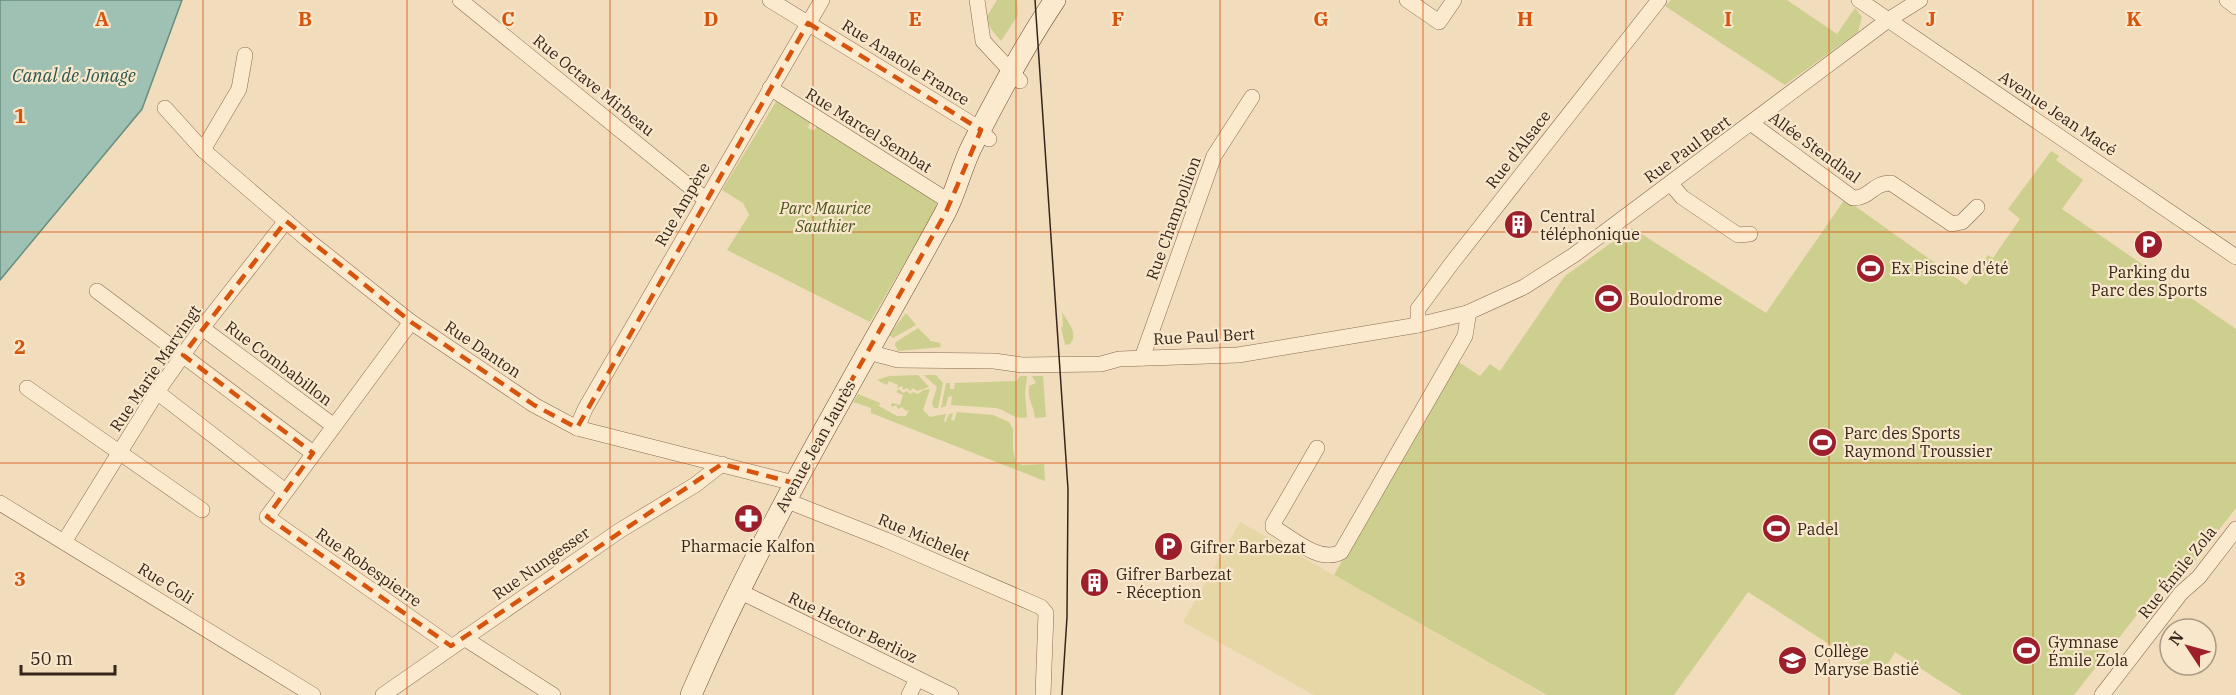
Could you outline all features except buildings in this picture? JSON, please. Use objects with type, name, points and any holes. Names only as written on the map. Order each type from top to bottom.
[{"type":"main road","name":"Avenue Jean Jaurès","points":[[691,695],[716,636],[789,491],[950,202],[960,172],[985,135],[1055,0]]},
{"type":"main road","name":"Avenue Jean Jaurès","points":[[1016,77],[1064,0]]},
{"type":"street","name":"Rue Octave Mirbeau","points":[[460,0],[705,199]]},
{"type":"street","name":"Rue Anatole France","points":[[770,0],[985,135]]},
{"type":"street","name":"Rue Ampère","points":[[577,428],[585,409],[705,199],[822,0]]},
{"type":"street","points":[[977,0],[983,41],[1016,77]]},
{"type":"street","points":[[1407,0],[1439,22],[1454,0]]},
{"type":"street","name":"Rue d'Alsace","points":[[1418,325],[1418,309],[1445,272],[1659,0]]},
{"type":"street","name":"Avenue Jean Macé","points":[[1859,0],[2236,257]]},
{"type":"street","name":"Rue Paul Bert","points":[[868,352],[898,360],[994,361],[1023,356],[1101,355],[1119,359],[1238,355],[1418,325],[1467,313],[1524,287],[1575,255],[1888,20],[1920,0]]},
{"type":"street","points":[[2227,0],[2236,7]]},
{"type":"street","points":[[203,150],[239,89],[245,55]]},
{"type":"street","name":"Rue Marcel Sembat","points":[[770,88],[950,202]]},
{"type":"street","name":"Rue Champollion","points":[[1142,358],[1214,156],[1252,97]]},
{"type":"street","name":"Rue Danton","points":[[165,108],[203,150],[411,322],[534,405],[577,428],[722,464],[789,491]]},
{"type":"street","name":"Allée Stendhal","points":[[1752,124],[1853,198],[1863,198],[1877,186],[1891,183],[1952,224],[1962,222],[1977,207]]},
{"type":"street","points":[[1671,184],[1682,197],[1738,235],[1750,234]]},
{"type":"street","name":"Rue Marie Marvingt","points":[[64,542],[157,392],[202,328],[286,220]]},
{"type":"street","points":[[97,291],[313,453]]},
{"type":"street","points":[[1317,448],[1273,524],[1274,527],[1317,553],[1334,556],[1341,552],[1352,534],[1465,336],[1467,313]]},
{"type":"street","name":"Rue Combabillon","points":[[267,517],[411,322]]},
{"type":"street","name":"Rue Combabillon","points":[[202,328],[334,426]]},
{"type":"street","points":[[27,388],[202,510]]},
{"type":"street","points":[[157,392],[285,491]]},
{"type":"street","name":"Rue Nungesser","points":[[383,695],[619,531],[695,485],[722,464]]},
{"type":"street","name":"Rue Michelet","points":[[789,491],[886,540],[1034,603],[1046,613],[1042,695]]},
{"type":"street","name":"Rue Coli","points":[[0,503],[313,695]]},
{"type":"street","name":"Rue Robespierre","points":[[267,517],[457,642],[553,695]]},
{"type":"street","name":"Rue Émile Zola","points":[[2102,695],[2181,592],[2199,577],[2236,529]]},
{"type":"street","name":"Rue Hector Berlioz","points":[[739,591],[951,695]]},
{"type":"street","points":[[909,695],[917,679]]},
{"type":"highlighted area","points":[[808,23],[981,130],[946,212],[794,483],[722,464],[451,646],[267,517],[313,453],[183,355],[286,221],[411,322],[534,405],[577,428]]},
{"type":"shaded area","points":[[1240,522],[1546,695],[1314,695],[1183,622]]},
{"type":"green space","points":[[997,0],[1017,0],[1018,15],[1001,41],[991,29],[986,18]]},
{"type":"green space","points":[[1671,0],[1787,0],[1837,34],[1855,8],[1862,17],[1858,32],[1785,85],[1665,6]]},
{"type":"green space","name":"Parc Maurice Sauthier","points":[[777,100],[811,120],[808,128],[814,131],[818,124],[935,201],[937,207],[870,322],[727,250],[749,215],[743,203],[722,190]]},
{"type":"green space","name":"Parc des Sports Raymond Troussier","points":[[2051,151],[2059,156],[2056,160],[2083,180],[2062,209],[2236,329],[2236,508],[2182,577],[2166,578],[2074,695],[1962,695],[1895,652],[1885,669],[1871,661],[1866,668],[1748,592],[1674,695],[1547,695],[1334,575],[1457,361],[1480,376],[1490,364],[1500,371],[1565,276],[1632,228],[1766,313],[1845,199],[1966,285],[1988,255],[1993,258],[2020,219],[2008,209]]},
{"type":"green space","points":[[1062,312],[1073,332],[1070,344],[1065,345],[1061,327],[1063,327]]},
{"type":"green space","points":[[905,314],[916,325],[893,338],[889,335]]},
{"type":"green space","points":[[918,328],[931,341],[940,343],[941,347],[898,351],[896,342]]},
{"type":"green space","points":[[918,375],[929,387],[917,391],[913,388],[910,391],[907,388],[903,390],[902,386],[897,388],[898,385],[889,381],[887,385],[877,380],[889,376]]},
{"type":"green space","points":[[924,375],[936,375],[943,383],[938,408],[934,408],[932,403],[937,387]]},
{"type":"green space","points":[[1020,376],[1027,376],[1025,393],[1027,417],[1018,418],[996,408],[951,405],[952,396],[948,397],[946,406],[941,408],[946,383],[950,383],[950,389],[954,389],[955,383],[1016,381]]},
{"type":"green space","points":[[1032,376],[1043,376],[1046,417],[1035,418],[1029,391],[1029,386],[1036,383]]},
{"type":"green space","points":[[899,389],[903,393],[907,391],[910,394],[913,392],[918,394],[930,389],[923,410],[930,417],[946,414],[944,421],[946,422],[949,414],[953,413],[951,420],[954,421],[957,412],[993,415],[1009,422],[1013,429],[1013,450],[1016,463],[1044,464],[1045,481],[871,413],[871,408],[853,402],[858,394],[880,403],[879,406],[897,416],[906,416],[909,410],[906,411],[902,407],[898,409],[896,405],[892,407],[891,405],[892,403],[900,405],[903,395],[896,392]]},
{"type":"water","name":"Canal de Jonage","points":[[0,0],[182,0],[142,109],[0,280]]},
{"type":"tram line","points":[[1035,0],[1068,489],[1067,617],[1062,695]]},
{"type":"place","name":"Central téléphonique","points":[[1519,225]]},
{"type":"place","name":"Parking du Parc des Sports","points":[[2149,244]]},
{"type":"place","name":"Ex Piscine d'été","points":[[1870,268]]},
{"type":"place","name":"Boulodrome","points":[[1608,299]]},
{"type":"place","name":"Parc des Sports Raymond Troussier","points":[[1823,442]]},
{"type":"place","name":"Pharmacie Kalfon","points":[[748,518]]},
{"type":"place","name":"Padel","points":[[1776,529]]},
{"type":"place","name":"Gifrer Barbezat","points":[[1169,547]]},
{"type":"place","name":"Gifrer Barbezat - Réception","points":[[1095,583]]},
{"type":"place","name":"Gymnase Émile Zola","points":[[2027,651]]},
{"type":"place","name":"Collège Maryse Bastié","points":[[1793,660]]}]
